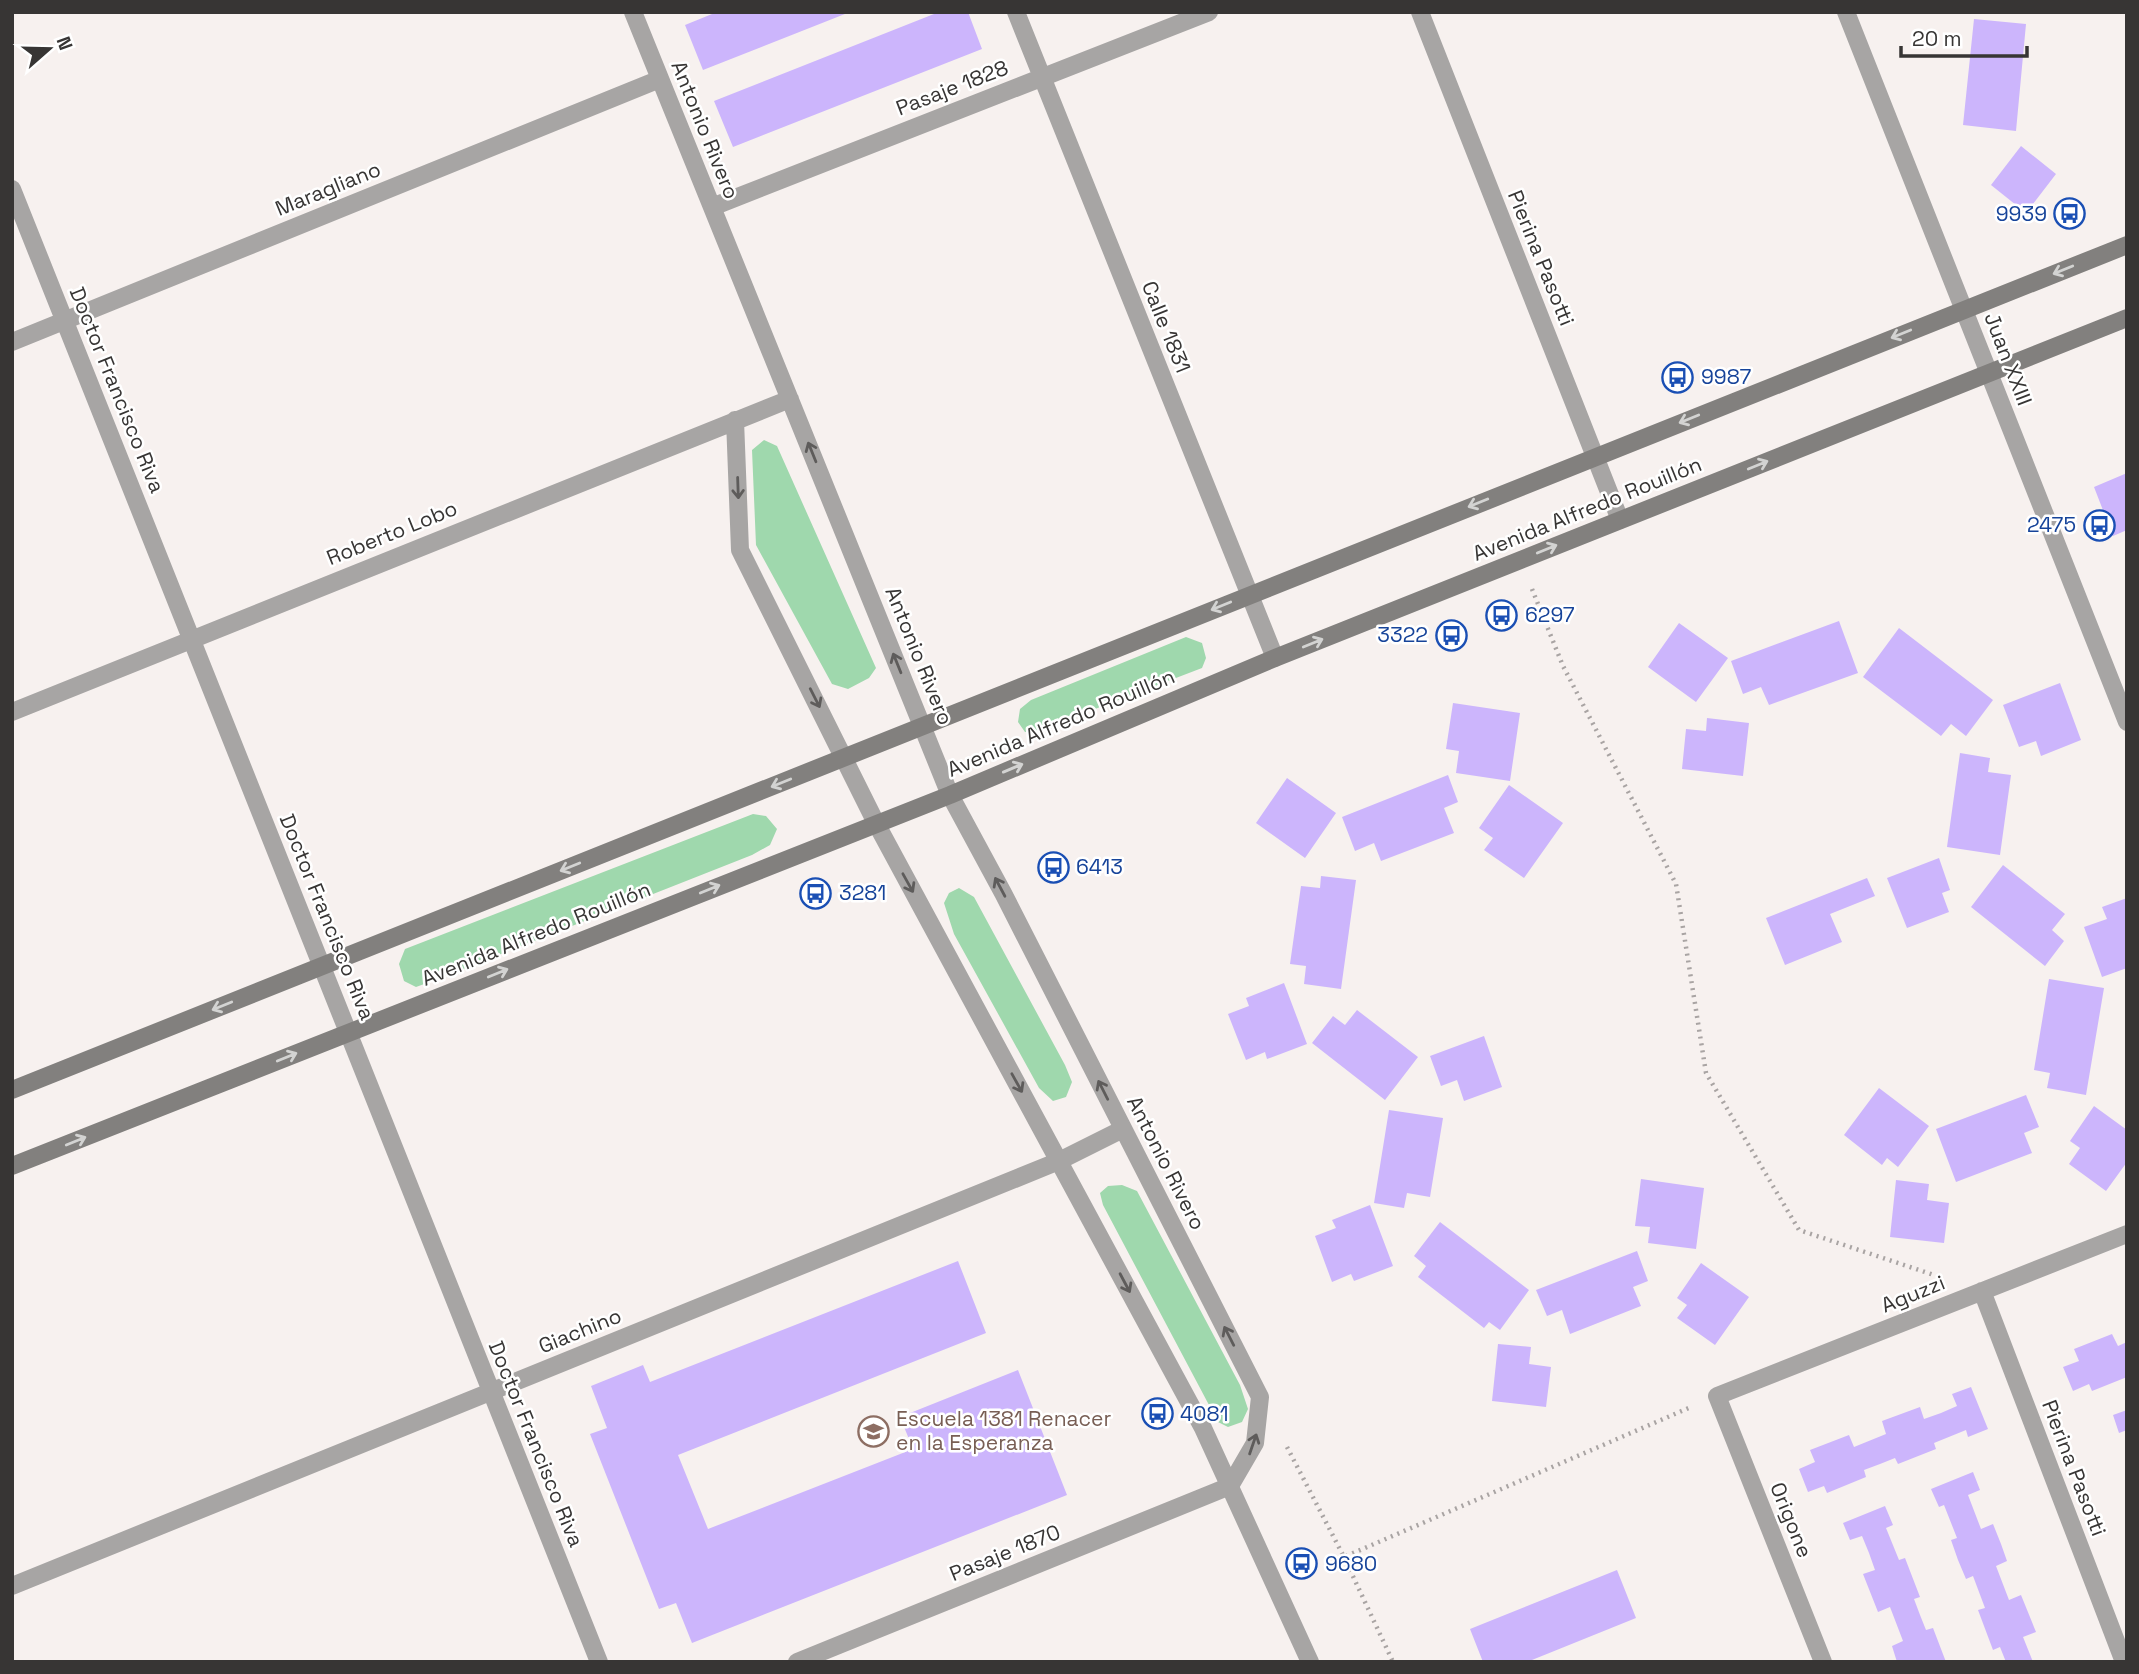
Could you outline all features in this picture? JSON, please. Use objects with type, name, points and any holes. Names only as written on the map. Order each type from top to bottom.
[{"type":"street","name":"Antonio Rivero","points":[[633,12],[950,795],[1260,1397],[1255,1443],[1230,1486]]},
{"type":"street","name":"Calle 1831","points":[[1016,12],[1275,658]]},
{"type":"street","name":"Pasaje 1828","points":[[712,207],[1209,12]]},
{"type":"street","name":"Pierina Pasotti","points":[[1420,12],[1620,520]]},
{"type":"street","name":"Juan XXIII","points":[[1846,12],[2127,722]]},
{"type":"street","name":"Maragliano","points":[[12,342],[660,79]]},
{"type":"street","name":"Doctor Francisco Riva","points":[[12,189],[599,1662]]},
{"type":"street","points":[[12,1090],[2127,245]]},
{"type":"street","name":"Avenida Alfredo Rouillón","points":[[12,1166],[950,795],[1275,658],[2127,318]]},
{"type":"street","name":"Roberto Lobo","points":[[12,712],[790,399]]},
{"type":"street","points":[[735,420],[740,550],[876,823],[1203,1427],[1310,1662]]},
{"type":"street","name":"Giachino","points":[[12,1586],[1059,1161],[1123,1129]]},
{"type":"street","name":"Aguzzi","points":[[1717,1396],[2127,1234]]},
{"type":"street","name":"Pierina Pasotti","points":[[1982,1291],[2124,1662]]},
{"type":"street","name":"Origone","points":[[1717,1396],[1824,1662]]},
{"type":"street","name":"Pasaje 1870","points":[[797,1662],[1230,1486]]},
{"type":"path","points":[[1520,560],[1563,666],[1676,884],[1706,1073],[1799,1230],[1982,1291]]},
{"type":"path","points":[[1344,1557],[1717,1396]]},
{"type":"path","points":[[1286,1446],[1344,1557],[1393,1662]]},
{"type":"green space","points":[[764,440],[777,446],[876,668],[869,678],[848,689],[832,684],[756,545],[752,450]]},
{"type":"green space","points":[[1186,637],[1202,643],[1206,658],[1202,668],[1035,732],[1025,732],[1018,722],[1020,709],[1031,700]]},
{"type":"green space","points":[[753,814],[766,816],[777,829],[770,845],[752,855],[416,987],[404,981],[399,964],[405,949]]},
{"type":"green space","points":[[959,888],[974,897],[1065,1065],[1072,1082],[1066,1097],[1053,1101],[1039,1088],[954,934],[944,903],[949,893]]},
{"type":"green space","points":[[1122,1185],[1137,1191],[1240,1385],[1248,1409],[1242,1422],[1228,1427],[1218,1422],[1103,1205],[1100,1193],[1108,1186]]},
{"type":"building","points":[[717,12],[850,12],[703,70],[685,25]]},
{"type":"building","points":[[939,12],[968,12],[982,49],[733,147],[714,101]]},
{"type":"building","points":[[1974,19],[2026,24],[2016,131],[1963,125]]},
{"type":"building","points":[[2021,146],[2056,174],[2026,213],[1991,185]]},
{"type":"building","points":[[2127,473],[2127,530],[2113,536],[2094,487]]},
{"type":"building","points":[[1839,621],[1858,673],[1769,705],[1761,687],[1743,694],[1731,661]]},
{"type":"building","points":[[1679,623],[1728,658],[1696,702],[1648,667]]},
{"type":"building","points":[[1899,628],[1993,700],[1966,736],[1951,724],[1941,736],[1863,677]]},
{"type":"building","points":[[2060,683],[2081,740],[2041,756],[2036,741],[2019,747],[2003,705]]},
{"type":"building","points":[[1453,703],[1520,713],[1510,781],[1456,773],[1459,751],[1446,749]]},
{"type":"building","points":[[1707,718],[1749,723],[1743,776],[1682,769],[1686,729],[1706,731]]},
{"type":"building","points":[[1960,753],[1990,758],[1988,772],[2011,775],[2000,855],[1947,847]]},
{"type":"building","points":[[1448,775],[1458,802],[1444,808],[1454,833],[1381,861],[1374,843],[1355,851],[1342,817]]},
{"type":"building","points":[[1287,778],[1336,813],[1305,858],[1256,823]]},
{"type":"building","points":[[1509,785],[1563,823],[1524,878],[1484,850],[1493,838],[1479,828]]},
{"type":"building","points":[[1939,858],[1950,890],[1942,893],[1949,912],[1907,928],[1887,878]]},
{"type":"building","points":[[2003,865],[2065,914],[2052,930],[2064,941],[2045,966],[1971,907]]},
{"type":"building","points":[[1321,876],[1356,880],[1341,989],[1304,984],[1306,966],[1290,964],[1301,886],[1320,888]]},
{"type":"building","points":[[1867,878],[1875,896],[1830,914],[1842,942],[1785,965],[1766,918]]},
{"type":"building","points":[[2127,898],[2127,968],[2102,977],[2084,927],[2107,919],[2102,907]]},
{"type":"building","points":[[2049,979],[2104,988],[2086,1095],[2047,1088],[2050,1073],[2034,1070]]},
{"type":"building","points":[[1284,983],[1307,1044],[1267,1059],[1265,1052],[1246,1060],[1228,1014],[1249,1006],[1246,998]]},
{"type":"building","points":[[1357,1010],[1418,1057],[1385,1100],[1312,1043],[1333,1016],[1345,1025]]},
{"type":"building","points":[[1484,1036],[1502,1087],[1464,1101],[1457,1080],[1441,1086],[1430,1056]]},
{"type":"building","points":[[1879,1088],[1929,1126],[1898,1167],[1887,1158],[1882,1165],[1844,1135]]},
{"type":"building","points":[[2026,1095],[2039,1127],[2024,1133],[2032,1153],[1956,1182],[1936,1129]]},
{"type":"building","points":[[2094,1106],[2127,1130],[2127,1162],[2106,1191],[2069,1164],[2080,1148],[2070,1141]]},
{"type":"building","points":[[1389,1110],[1443,1118],[1430,1197],[1407,1193],[1404,1208],[1374,1203]]},
{"type":"building","points":[[1641,1179],[1704,1188],[1696,1249],[1648,1243],[1650,1227],[1635,1226]]},
{"type":"building","points":[[1896,1180],[1929,1184],[1927,1200],[1949,1203],[1944,1243],[1890,1237]]},
{"type":"building","points":[[1370,1205],[1393,1266],[1354,1281],[1351,1274],[1332,1282],[1315,1236],[1336,1228],[1332,1220]]},
{"type":"building","points":[[1440,1222],[1529,1290],[1500,1330],[1489,1322],[1484,1328],[1418,1277],[1426,1266],[1414,1256]]},
{"type":"building","points":[[1637,1251],[1648,1281],[1633,1287],[1641,1306],[1570,1334],[1562,1310],[1547,1316],[1536,1290]]},
{"type":"building","name":"Escuela 1381 Renacer en la Esperanza","points":[[958,1261],[986,1333],[678,1455],[708,1529],[913,1449],[900,1417],[1018,1370],[1067,1495],[692,1643],[676,1603],[659,1609],[590,1434],[607,1428],[591,1386],[643,1365],[650,1382]]},
{"type":"building","points":[[1701,1263],[1749,1297],[1715,1345],[1677,1318],[1687,1305],[1677,1298]]},
{"type":"building","points":[[2112,1334],[2118,1346],[2127,1342],[2127,1377],[2092,1391],[2089,1384],[2073,1391],[2063,1367],[2079,1361],[2074,1349]]},
{"type":"building","points":[[1498,1344],[1531,1347],[1529,1364],[1551,1367],[1546,1407],[1492,1401]]},
{"type":"building","points":[[1971,1387],[1988,1429],[1968,1437],[1966,1430],[1934,1443],[1936,1449],[1898,1464],[1895,1458],[1864,1470],[1866,1477],[1827,1493],[1824,1486],[1808,1492],[1799,1469],[1815,1462],[1810,1450],[1849,1435],[1854,1447],[1886,1434],[1882,1421],[1920,1407],[1924,1419],[1941,1413],[1957,1406],[1952,1394]]},
{"type":"building","points":[[2127,1410],[2127,1430],[2119,1433],[2113,1415]]},
{"type":"building","points":[[1973,1472],[1980,1490],[1968,1495],[1981,1529],[1993,1524],[2007,1561],[1996,1566],[2009,1600],[2021,1595],[2036,1632],[2023,1637],[2033,1662],[2006,1662],[2000,1647],[1993,1650],[1978,1610],[1985,1608],[1973,1576],[1966,1579],[1951,1540],[1957,1538],[1944,1505],[1939,1507],[1931,1489]]},
{"type":"building","points":[[1885,1506],[1893,1525],[1886,1528],[1899,1560],[1905,1558],[1920,1597],[1914,1599],[1920,1615],[1926,1630],[1933,1628],[1946,1662],[1897,1662],[1892,1646],[1903,1641],[1890,1607],[1878,1612],[1863,1574],[1875,1570],[1869,1553],[1862,1536],[1850,1540],[1843,1523]]},
{"type":"building","points":[[1617,1570],[1636,1618],[1527,1662],[1483,1662],[1470,1629]]},
{"type":"place","name":"9939","points":[[2070,214]]},
{"type":"place","name":"9987","points":[[1678,377]]},
{"type":"place","name":"2475","points":[[2099,525]]},
{"type":"place","name":"6297","points":[[1502,615]]},
{"type":"place","name":"3322","points":[[1451,635]]},
{"type":"place","name":"6413","points":[[1053,867]]},
{"type":"place","name":"3281","points":[[816,893]]},
{"type":"place","name":"4081","points":[[1157,1414]]},
{"type":"place","name":"Escuela 1381 Renacer en la Esperanza","points":[[873,1431]]},
{"type":"place","name":"9680","points":[[1302,1564]]}]
